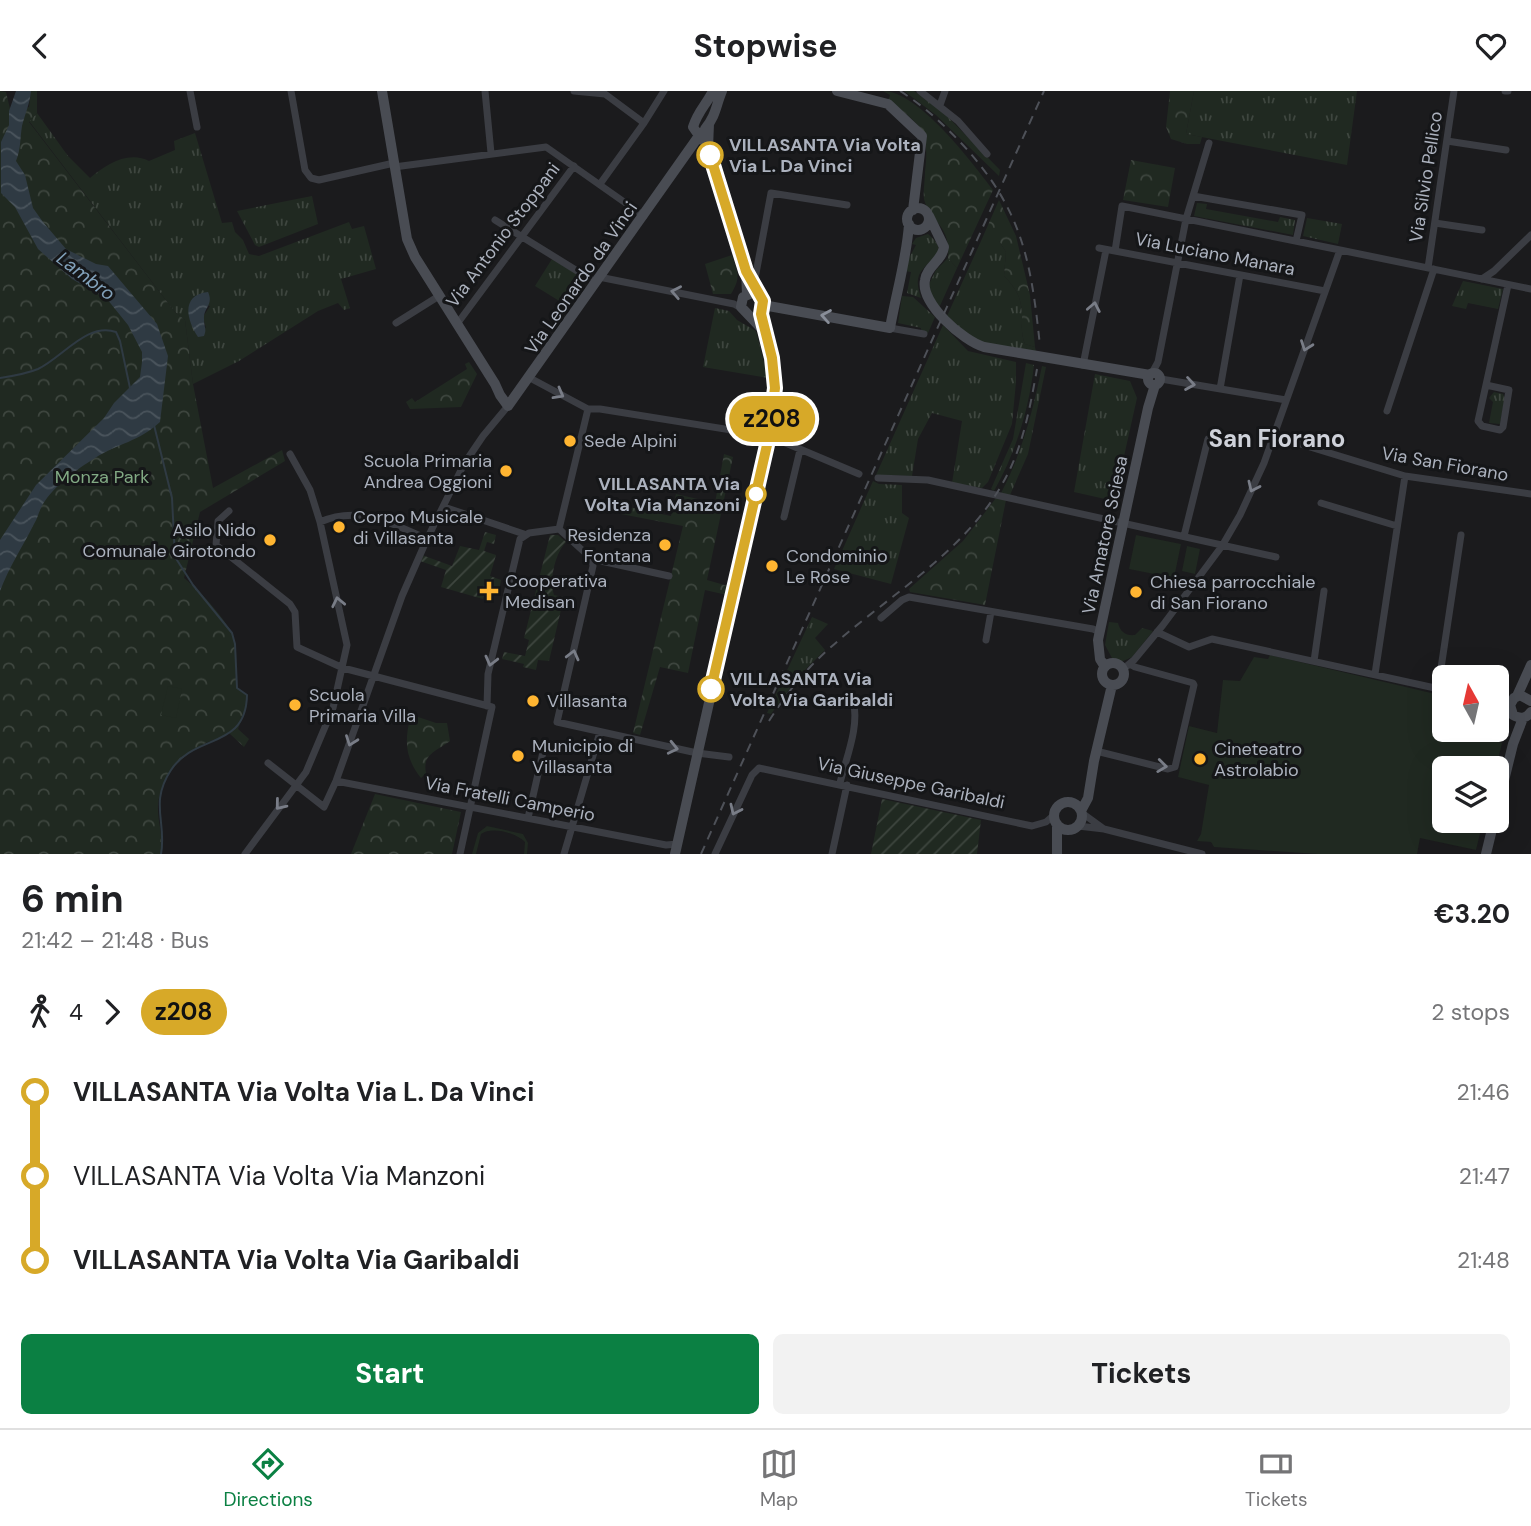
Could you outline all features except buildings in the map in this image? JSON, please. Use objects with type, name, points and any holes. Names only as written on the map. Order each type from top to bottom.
[{"type":"street","points":[[190,91],[197,127]]},
{"type":"street","points":[[291,91],[305,170],[311,178],[319,180],[394,165],[547,147],[644,216]]},
{"type":"street","points":[[268,762],[324,807],[336,781],[402,596],[427,539],[461,471],[483,436],[511,402],[495,384],[439,296],[407,239],[383,91]]},
{"type":"street","points":[[485,91],[491,153]]},
{"type":"street","points":[[575,91],[605,95],[644,123]]},
{"type":"street","points":[[600,184],[664,91]]},
{"type":"street","points":[[697,132],[709,124],[716,112],[711,105],[713,91]]},
{"type":"street","points":[[722,91],[711,105],[701,107],[697,132],[708,148],[745,269],[747,294]]},
{"type":"street","points":[[837,91],[882,101],[922,136],[913,210],[908,217],[908,244],[899,274],[890,328]]},
{"type":"street","points":[[920,91],[958,121],[987,154]]},
{"type":"street","points":[[940,105],[945,91]]},
{"type":"street","name":"Via Silvio Pellico","points":[[1387,411],[1431,268],[1434,223],[1454,91]]},
{"type":"street","points":[[708,148],[709,124]]},
{"type":"street","name":"Via Leonardo da Vinci","points":[[511,402],[644,216],[697,132]]},
{"type":"street","points":[[1447,141],[1506,151]]},
{"type":"street","name":"Via Amatore Sciesa","points":[[1105,667],[1098,650],[1100,632],[1186,219],[1209,143]]},
{"type":"street","name":"Via Antonio Stoppani","points":[[457,324],[574,166]]},
{"type":"street","points":[[754,284],[771,193],[848,205]]},
{"type":"street","points":[[1193,196],[1302,215],[1296,241]]},
{"type":"street","points":[[1115,251],[1122,207],[1531,289]]},
{"type":"street","points":[[913,210],[923,209],[943,242],[944,250],[927,273],[925,295],[933,307],[967,340],[984,347],[1154,379],[1286,400]]},
{"type":"street","points":[[908,244],[928,225],[929,216]]},
{"type":"street","points":[[495,220],[597,279],[734,303],[750,315],[765,335]]},
{"type":"street","points":[[1434,223],[1482,230]]},
{"type":"street","points":[[909,224],[912,228],[937,232]]},
{"type":"street","points":[[1481,279],[1494,271],[1531,235]]},
{"type":"street","name":"Via Luciano Manara","points":[[1083,365],[1102,249],[1325,291]]},
{"type":"street","points":[[1112,685],[1121,681],[1126,667],[1157,632],[1222,546],[1240,515],[1274,436],[1340,250]]},
{"type":"street","points":[[745,269],[759,264]]},
{"type":"street","points":[[676,849],[769,436],[775,388],[761,304],[745,269]]},
{"type":"street","points":[[1220,389],[1240,275]]},
{"type":"street","points":[[1486,385],[1509,390],[1503,427],[1500,430],[1479,424],[1486,385],[1508,285]]},
{"type":"street","points":[[741,308],[742,300],[747,294],[754,293],[761,304],[925,334]]},
{"type":"street","points":[[396,323],[439,296]]},
{"type":"street","points":[[750,315],[761,304]]},
{"type":"street","points":[[530,378],[588,409],[769,436],[859,474]]},
{"type":"street","points":[[559,529],[588,409]]},
{"type":"street","name":"Via San Fiorano","points":[[1274,436],[1405,477],[1531,494]]},
{"type":"street","points":[[1184,536],[1208,439]]},
{"type":"street","points":[[784,517],[800,450]]},
{"type":"street","points":[[245,854],[306,772],[333,708],[347,645],[320,522],[310,490],[290,454]]},
{"type":"street","points":[[1375,674],[1405,477]]},
{"type":"street","points":[[878,478],[928,480],[1276,557]]},
{"type":"street","points":[[1321,503],[1397,526]]},
{"type":"street","points":[[444,507],[524,534],[559,529],[592,559],[669,576]]},
{"type":"street","points":[[229,511],[218,521],[216,545],[290,604],[295,612],[297,647],[342,669],[489,706]]},
{"type":"street","points":[[320,522],[360,514],[372,516],[427,539]]},
{"type":"street","points":[[460,854],[485,739],[489,706],[488,674],[520,539],[524,534]]},
{"type":"street","points":[[1444,665],[1461,535]]},
{"type":"street","points":[[592,559],[590,587],[557,722],[697,753],[729,757]]},
{"type":"street","points":[[1314,661],[1324,590]]},
{"type":"street","points":[[881,618],[909,597],[1100,632]]},
{"type":"street","points":[[986,639],[991,612]]},
{"type":"street","points":[[1157,632],[1189,647],[1212,639],[1432,687]]},
{"type":"street","points":[[1096,751],[1168,769],[1175,767],[1194,685],[1135,667],[1115,664],[1105,667],[1103,678],[1112,685]]},
{"type":"street","points":[[1531,666],[1531,701]]},
{"type":"street","points":[[1509,760],[1531,666]]},
{"type":"street","points":[[1058,854],[1088,797],[1112,685]]},
{"type":"street","points":[[1521,710],[1524,696],[1531,701]]},
{"type":"street","points":[[832,854],[854,726],[853,700]]},
{"type":"street","points":[[564,854],[600,732]]},
{"type":"street","points":[[528,818],[542,753]]},
{"type":"street","name":"Via Giuseppe Garibaldi","points":[[715,854],[751,775],[757,768],[764,767],[1032,826],[1056,819]]},
{"type":"street","name":"Via Fratelli Camperio","points":[[336,781],[676,849]]},
{"type":"street","points":[[1073,803],[1089,785]]},
{"type":"street","points":[[1058,854],[1056,819],[1063,803],[1073,803],[1104,829]]},
{"type":"street","points":[[1056,819],[1063,828],[1104,829],[1202,854]]},
{"type":"street","points":[[1486,854],[1491,833]]},
{"type":"green space","name":"Monza Park","points":[[0,91],[6,92],[11,113],[29,107],[31,91],[37,91],[37,113],[29,122],[175,312],[185,320],[193,384],[213,488],[282,450],[285,461],[200,512],[184,578],[214,608],[233,635],[237,688],[247,695],[247,706],[238,729],[249,739],[244,747],[229,733],[195,749],[173,768],[163,785],[158,804],[161,854],[0,854]]},
{"type":"green space","points":[[883,91],[897,94],[928,115],[958,146],[993,190],[957,268],[948,258],[946,238],[924,199],[926,146],[921,129],[916,122],[888,101],[890,95]]},
{"type":"green space","points":[[904,91],[914,91],[944,113],[1000,170],[999,176],[936,115]]},
{"type":"green space","points":[[1170,91],[1194,91],[1186,134],[1202,137],[1200,144],[1187,144],[1171,139],[1166,127]]},
{"type":"green space","points":[[1194,91],[1357,91],[1347,165],[1186,134]]},
{"type":"green space","points":[[37,113],[68,156],[90,178],[103,168],[125,158],[149,161],[175,150],[174,141],[195,133],[222,223],[232,222],[249,254],[259,256],[349,222],[352,229],[364,226],[376,269],[341,279],[350,308],[344,310],[338,303],[318,311],[239,361],[193,384],[185,320],[175,312],[29,121]],"holes":[[[190,302],[210,306],[203,317],[206,328],[189,318]]]},
{"type":"green space","points":[[1131,160],[1175,168],[1168,207],[1123,200]]},
{"type":"green space","points":[[312,196],[318,224],[259,247],[255,245],[237,211]]},
{"type":"green space","points":[[999,200],[1016,236],[1030,295],[1035,347],[1025,344],[1020,301],[1015,289],[1004,276],[1006,252],[999,241],[981,241]]},
{"type":"green space","points":[[1197,203],[1207,204],[1206,209],[1278,222],[1280,217],[1295,220],[1293,235],[1194,216]]},
{"type":"green space","points":[[1307,218],[1342,224],[1338,244],[1303,236]]},
{"type":"green space","points":[[928,234],[939,251],[919,275],[921,298],[907,293],[911,272],[905,271],[916,245],[912,244],[916,238]]},
{"type":"green space","points":[[981,241],[999,241],[1006,252],[1004,276],[1015,289],[1020,301],[1025,344],[1035,347],[1036,352],[987,344],[970,337],[947,316]]},
{"type":"green space","points":[[732,255],[737,275],[734,288],[731,294],[713,294],[705,264]]},
{"type":"green space","points":[[948,258],[957,268],[939,308],[933,301],[929,284],[936,270]]},
{"type":"green space","points":[[552,259],[578,275],[561,302],[535,286]]},
{"type":"green space","points":[[1463,281],[1503,289],[1498,309],[1468,303],[1466,309],[1452,306]]},
{"type":"green space","points":[[902,296],[913,297],[935,317],[928,333],[921,332],[921,328],[898,323]]},
{"type":"green space","points":[[715,308],[729,311],[737,320],[756,331],[768,378],[703,367]]},
{"type":"green space","points":[[943,325],[968,351],[1016,362],[1012,424],[988,482],[982,488],[952,483],[962,421],[932,413],[918,439],[912,476],[876,475]]},
{"type":"green space","points":[[469,362],[477,374],[461,407],[410,409],[406,402],[412,398],[415,402],[467,369],[465,364]]},
{"type":"green space","points":[[1026,363],[1034,365],[1025,414],[1009,461],[994,491],[991,489],[1013,439]]},
{"type":"green space","points":[[1042,366],[1046,367],[1028,454],[1010,495],[1001,493],[1026,431]]},
{"type":"green space","points":[[1095,374],[1130,381],[1137,398],[1114,501],[1074,492]]},
{"type":"green space","points":[[1494,392],[1503,394],[1505,398],[1500,424],[1489,423],[1493,402],[1489,398]]},
{"type":"green space","points":[[724,454],[733,457],[707,580],[728,586],[727,595],[705,590],[688,673],[660,667],[640,735],[633,733],[683,526],[621,514],[624,506],[671,516],[676,494],[715,503]]},
{"type":"green space","points":[[873,481],[879,484],[902,485],[902,513],[909,518],[891,584],[834,569]]},
{"type":"green space","points":[[996,498],[1006,500],[985,605],[910,592],[909,589],[963,541]]},
{"type":"green space","points":[[485,532],[496,535],[494,544],[487,542],[484,551],[496,555],[490,576],[501,580],[499,591],[487,587],[483,599],[441,587],[446,570],[420,561],[422,555],[452,566],[460,546],[479,550]]},
{"type":"green space","points":[[550,535],[558,535],[566,542],[556,560],[552,582],[554,595],[564,597],[549,661],[538,660],[536,670],[502,659],[504,652],[525,656],[529,640],[524,638]]},
{"type":"green space","points":[[1136,535],[1181,544],[1174,578],[1129,569]]},
{"type":"green space","points":[[1187,546],[1200,549],[1195,574],[1182,571]]},
{"type":"green space","points":[[812,617],[828,624],[815,638],[825,650],[799,676],[771,714],[767,713]]},
{"type":"green space","points":[[1109,622],[1118,623],[1122,631],[1129,635],[1135,635],[1142,628],[1153,631],[1132,657],[1121,662],[1112,658],[1105,645]]},
{"type":"green space","points":[[1270,655],[1432,693],[1432,742],[1502,743],[1499,756],[1432,756],[1432,833],[1480,833],[1476,850],[1420,838],[1417,854],[1317,854],[1214,847],[1211,842],[1197,841],[1201,834],[1209,785],[1178,777],[1189,726],[1217,733],[1223,680],[1240,681],[1254,657],[1268,659]]},
{"type":"green space","points":[[168,686],[182,689],[176,718],[161,715]]},
{"type":"green space","points":[[418,717],[436,723],[447,723],[450,741],[428,757],[426,773],[421,778],[409,757],[407,743],[410,719]]},
{"type":"green space","points":[[375,794],[461,812],[452,854],[351,854]]},
{"type":"green space","points":[[882,799],[981,820],[977,854],[871,854]]},
{"type":"green space","points":[[487,826],[523,834],[528,843],[527,854],[524,854],[525,842],[521,839],[510,833],[491,831],[481,834],[476,854],[472,854],[478,833]]},
{"type":"water","name":"Lambro","points":[[16,91],[31,91],[16,161],[25,175],[33,208],[66,249],[96,264],[108,266],[157,324],[168,356],[160,422],[144,434],[88,462],[53,491],[42,506],[0,591],[0,540],[36,485],[104,418],[114,403],[140,377],[142,362],[142,352],[128,325],[107,299],[72,279],[38,249],[15,207],[1,193],[1,142],[9,125],[9,111]]},
{"type":"water","points":[[208,292],[210,300],[204,315],[205,334],[198,337],[188,309],[193,298]]},
{"type":"waterway","points":[[0,378],[38,369],[85,336],[105,330],[116,332],[120,341],[130,388]]},
{"type":"waterway","points":[[154,425],[172,498],[175,557],[193,585],[232,633],[237,688],[247,695],[238,725],[229,733],[181,758],[164,782],[160,803],[161,854]]},
{"type":"railway","points":[[900,91],[925,109],[955,137],[982,168],[1011,214],[1027,261],[1040,346]]},
{"type":"railway","points":[[701,854],[1044,91]]},
{"type":"railway","points":[[769,721],[811,666],[920,575],[972,526],[1011,467],[1030,406],[1037,369]]},
{"type":"bus line","name":"z208","points":[[710,155],[746,271],[763,301],[761,314],[772,358],[775,388],[767,445],[711,689]]},
{"type":"place","name":"VILLASANTA Via Volta Via L. Da Vinci","points":[[710,155]]},
{"type":"place","name":"Sede Alpini","points":[[570,441]]},
{"type":"place","name":"Scuola Primaria Andrea Oggioni","points":[[506,471]]},
{"type":"place","name":"VILLASANTA Via Volta Via Manzoni","points":[[756,494]]},
{"type":"place","name":"Corpo Musicale di Villasanta","points":[[339,527]]},
{"type":"place","name":"Asilo Nido Comunale Girotondo","points":[[270,540]]},
{"type":"place","name":"Residenza Fontana","points":[[665,545]]},
{"type":"place","name":"Condominio Le Rose","points":[[772,566]]},
{"type":"place","name":"Cooperativa Medisan","points":[[489,591]]},
{"type":"place","name":"Chiesa parrocchiale di San Fiorano","points":[[1136,592]]},
{"type":"place","name":"VILLASANTA Via Volta Via Garibaldi","points":[[711,689]]},
{"type":"place","name":"Villasanta","points":[[533,701]]},
{"type":"place","name":"Scuola Primaria Villa","points":[[295,705]]},
{"type":"place","name":"Municipio di Villasanta","points":[[518,756]]},
{"type":"place","name":"Cineteatro Astrolabio","points":[[1200,759]]},
{"type":"district","name":"San Fiorano","points":[[1277,438]]}]
